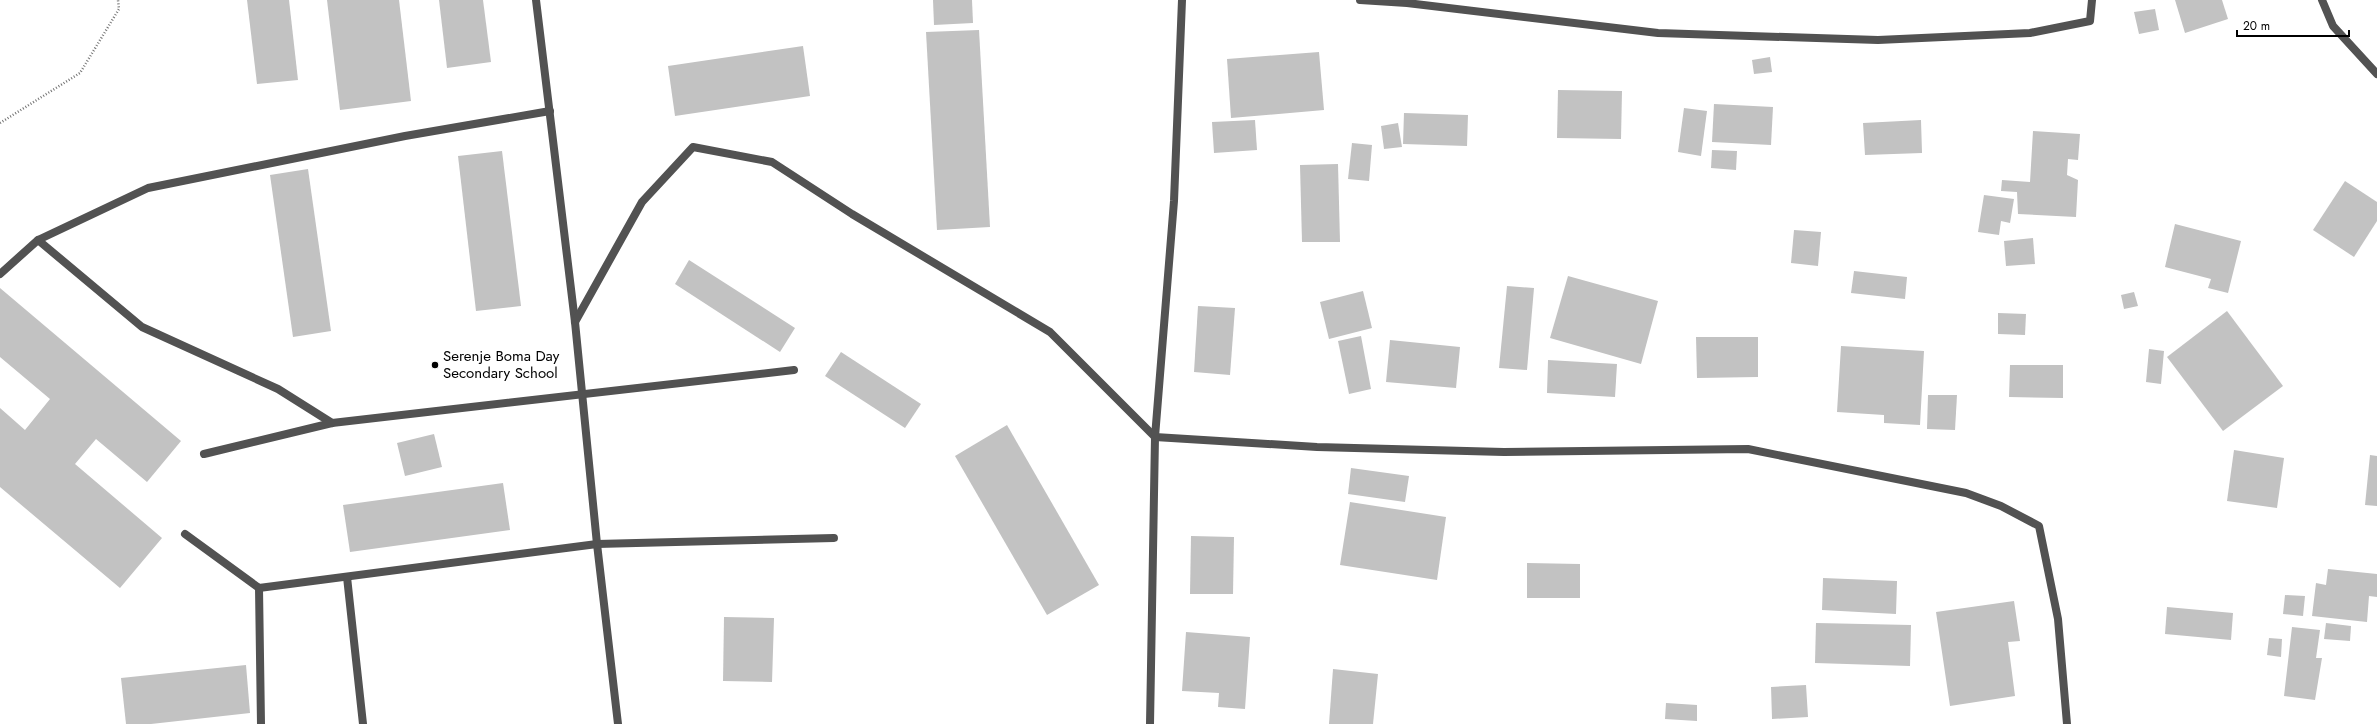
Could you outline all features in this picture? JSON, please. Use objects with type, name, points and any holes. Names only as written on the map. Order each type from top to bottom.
[{"type":"street","points":[[536,0],[575,322],[597,544],[618,724]]},
{"type":"street","points":[[1150,724],[1155,437],[1174,201],[1182,0]]},
{"type":"street","points":[[1360,0],[1408,3],[1658,33],[1878,40],[2030,33],[2090,21],[2092,0]]},
{"type":"street","points":[[2322,0],[2333,26],[2377,74]]},
{"type":"street","points":[[0,274],[38,240],[148,188],[397,137],[550,110]]},
{"type":"street","points":[[575,322],[642,202],[693,147],[772,162],[852,214],[1050,332],[1155,437],[1317,447],[1504,452],[1748,449],[1966,493],[2002,506],[2039,526],[2058,618],[2067,724]]},
{"type":"street","points":[[38,240],[142,327],[278,389],[332,423]]},
{"type":"street","points":[[204,454],[332,423],[794,370]]},
{"type":"street","points":[[185,534],[259,588],[597,544],[834,538]]},
{"type":"street","points":[[347,577],[363,724]]},
{"type":"street","points":[[259,588],[261,724]]},
{"type":"path","points":[[0,123],[80,73],[119,9],[118,0]]},
{"type":"building","points":[[247,0],[289,0],[298,80],[257,84]]},
{"type":"building","points":[[327,0],[399,0],[411,101],[340,110]]},
{"type":"building","points":[[439,0],[483,0],[491,62],[447,68]]},
{"type":"building","points":[[933,0],[972,0],[973,23],[934,25]]},
{"type":"building","points":[[2175,0],[2222,0],[2228,19],[2185,33]]},
{"type":"building","points":[[2155,9],[2159,30],[2139,34],[2134,12]]},
{"type":"building","points":[[979,30],[990,227],[937,230],[926,32]]},
{"type":"building","points":[[803,46],[810,96],[675,116],[668,66]]},
{"type":"building","points":[[1319,52],[1324,110],[1231,118],[1227,59]]},
{"type":"building","points":[[1770,57],[1772,72],[1754,74],[1752,60]]},
{"type":"building","points":[[1558,90],[1622,91],[1621,139],[1557,138]]},
{"type":"building","points":[[1714,104],[1773,107],[1771,145],[1712,142]]},
{"type":"building","points":[[1684,108],[1707,111],[1701,156],[1678,152]]},
{"type":"building","points":[[1404,113],[1468,115],[1467,146],[1403,144]]},
{"type":"building","points":[[1255,120],[1257,150],[1214,153],[1212,122]]},
{"type":"building","points":[[1921,120],[1922,153],[1865,155],[1863,123]]},
{"type":"building","points":[[1398,123],[1402,147],[1384,149],[1381,126]]},
{"type":"building","points":[[2033,131],[2080,134],[2078,160],[2068,159],[2067,175],[2078,180],[2076,217],[2018,214],[2017,192],[2001,191],[2002,180],[2030,182]]},
{"type":"building","points":[[1352,143],[1372,145],[1369,181],[1348,179]]},
{"type":"building","points":[[1712,150],[1737,151],[1736,170],[1711,168]]},
{"type":"building","points":[[502,151],[521,306],[476,311],[458,156]]},
{"type":"building","points":[[1338,164],[1340,242],[1302,242],[1300,165]]},
{"type":"building","points":[[308,169],[331,331],[293,337],[270,175]]},
{"type":"building","points":[[2345,181],[2377,202],[2377,221],[2354,257],[2313,230]]},
{"type":"building","points":[[1984,195],[2014,199],[2010,223],[2001,221],[1999,235],[1978,232]]},
{"type":"building","points":[[2175,224],[2241,241],[2228,293],[2208,288],[2211,279],[2165,267]]},
{"type":"building","points":[[1794,230],[1821,232],[1818,266],[1791,263]]},
{"type":"building","points":[[2033,238],[2035,264],[2006,266],[2004,241]]},
{"type":"building","points":[[689,260],[795,328],[780,352],[675,284]]},
{"type":"building","points":[[1854,271],[1907,277],[1905,299],[1851,293]]},
{"type":"building","points":[[1568,276],[1658,301],[1641,364],[1550,338]]},
{"type":"building","points":[[1507,286],[1534,288],[1527,370],[1499,368]]},
{"type":"building","points":[[0,288],[181,441],[147,482],[96,439],[75,464],[162,538],[120,588],[0,487],[0,408],[25,430],[50,399],[0,357]]},
{"type":"building","points":[[1363,291],[1372,328],[1329,339],[1320,302]]},
{"type":"building","points":[[2134,292],[2138,306],[2124,309],[2121,295]]},
{"type":"building","points":[[1198,306],[1235,308],[1230,375],[1194,372]]},
{"type":"building","points":[[2227,311],[2283,386],[2223,431],[2167,357]]},
{"type":"building","points":[[1998,313],[2026,314],[2025,335],[1998,334]]},
{"type":"building","points":[[1361,336],[1371,389],[1349,394],[1338,341]]},
{"type":"building","points":[[1696,337],[1758,337],[1758,377],[1697,378]]},
{"type":"building","points":[[1390,340],[1460,347],[1456,388],[1386,382]]},
{"type":"building","points":[[1841,346],[1924,351],[1920,425],[1884,423],[1884,415],[1837,412]]},
{"type":"building","points":[[2149,349],[2164,351],[2161,384],[2146,382]]},
{"type":"building","points":[[841,352],[921,404],[905,428],[825,376]]},
{"type":"building","points":[[1548,360],[1617,364],[1615,397],[1547,393]]},
{"type":"building","points":[[2010,365],[2063,365],[2063,398],[2009,397]]},
{"type":"building","points":[[1928,395],[1957,395],[1955,430],[1927,429]]},
{"type":"building","points":[[1007,425],[1099,585],[1047,615],[955,456]]},
{"type":"building","points":[[434,434],[442,467],[405,476],[397,443]]},
{"type":"building","points":[[2234,450],[2284,458],[2277,508],[2227,501]]},
{"type":"building","points":[[2370,455],[2377,456],[2377,506],[2365,505]]},
{"type":"building","points":[[1351,468],[1409,476],[1405,502],[1348,494]]},
{"type":"building","points":[[503,483],[510,530],[350,552],[343,505]]},
{"type":"building","points":[[1350,502],[1446,517],[1437,580],[1340,565]]},
{"type":"building","points":[[1191,536],[1234,537],[1233,594],[1190,594]]},
{"type":"building","points":[[1527,563],[1580,564],[1580,598],[1527,598]]},
{"type":"building","points":[[2328,569],[2377,574],[2377,597],[2369,596],[2367,622],[2312,616],[2316,583],[2326,585]]},
{"type":"building","points":[[1823,578],[1897,581],[1896,614],[1822,610]]},
{"type":"building","points":[[2285,595],[2305,596],[2303,616],[2283,614]]},
{"type":"building","points":[[2014,601],[2020,641],[2008,642],[2015,696],[1950,706],[1936,612]]},
{"type":"building","points":[[2167,607],[2233,613],[2231,640],[2165,634]]},
{"type":"building","points":[[724,617],[774,618],[772,682],[723,681]]},
{"type":"building","points":[[1816,623],[1911,625],[1910,666],[1815,663]]},
{"type":"building","points":[[2326,623],[2351,626],[2350,641],[2324,639]]},
{"type":"building","points":[[2292,627],[2320,630],[2316,658],[2322,658],[2315,700],[2284,696]]},
{"type":"building","points":[[1186,632],[1250,637],[1245,709],[1218,707],[1219,693],[1182,691]]},
{"type":"building","points":[[2269,638],[2282,639],[2281,657],[2267,655]]},
{"type":"building","points":[[246,665],[250,713],[151,724],[126,724],[121,678]]},
{"type":"building","points":[[1333,669],[1378,674],[1373,724],[1329,724]]},
{"type":"building","points":[[1806,685],[1808,717],[1772,719],[1771,687]]},
{"type":"building","points":[[1666,703],[1697,705],[1697,721],[1665,719]]},
{"type":"place","name":"Serenje Boma Day Secondary School","points":[[435,365]]}]
